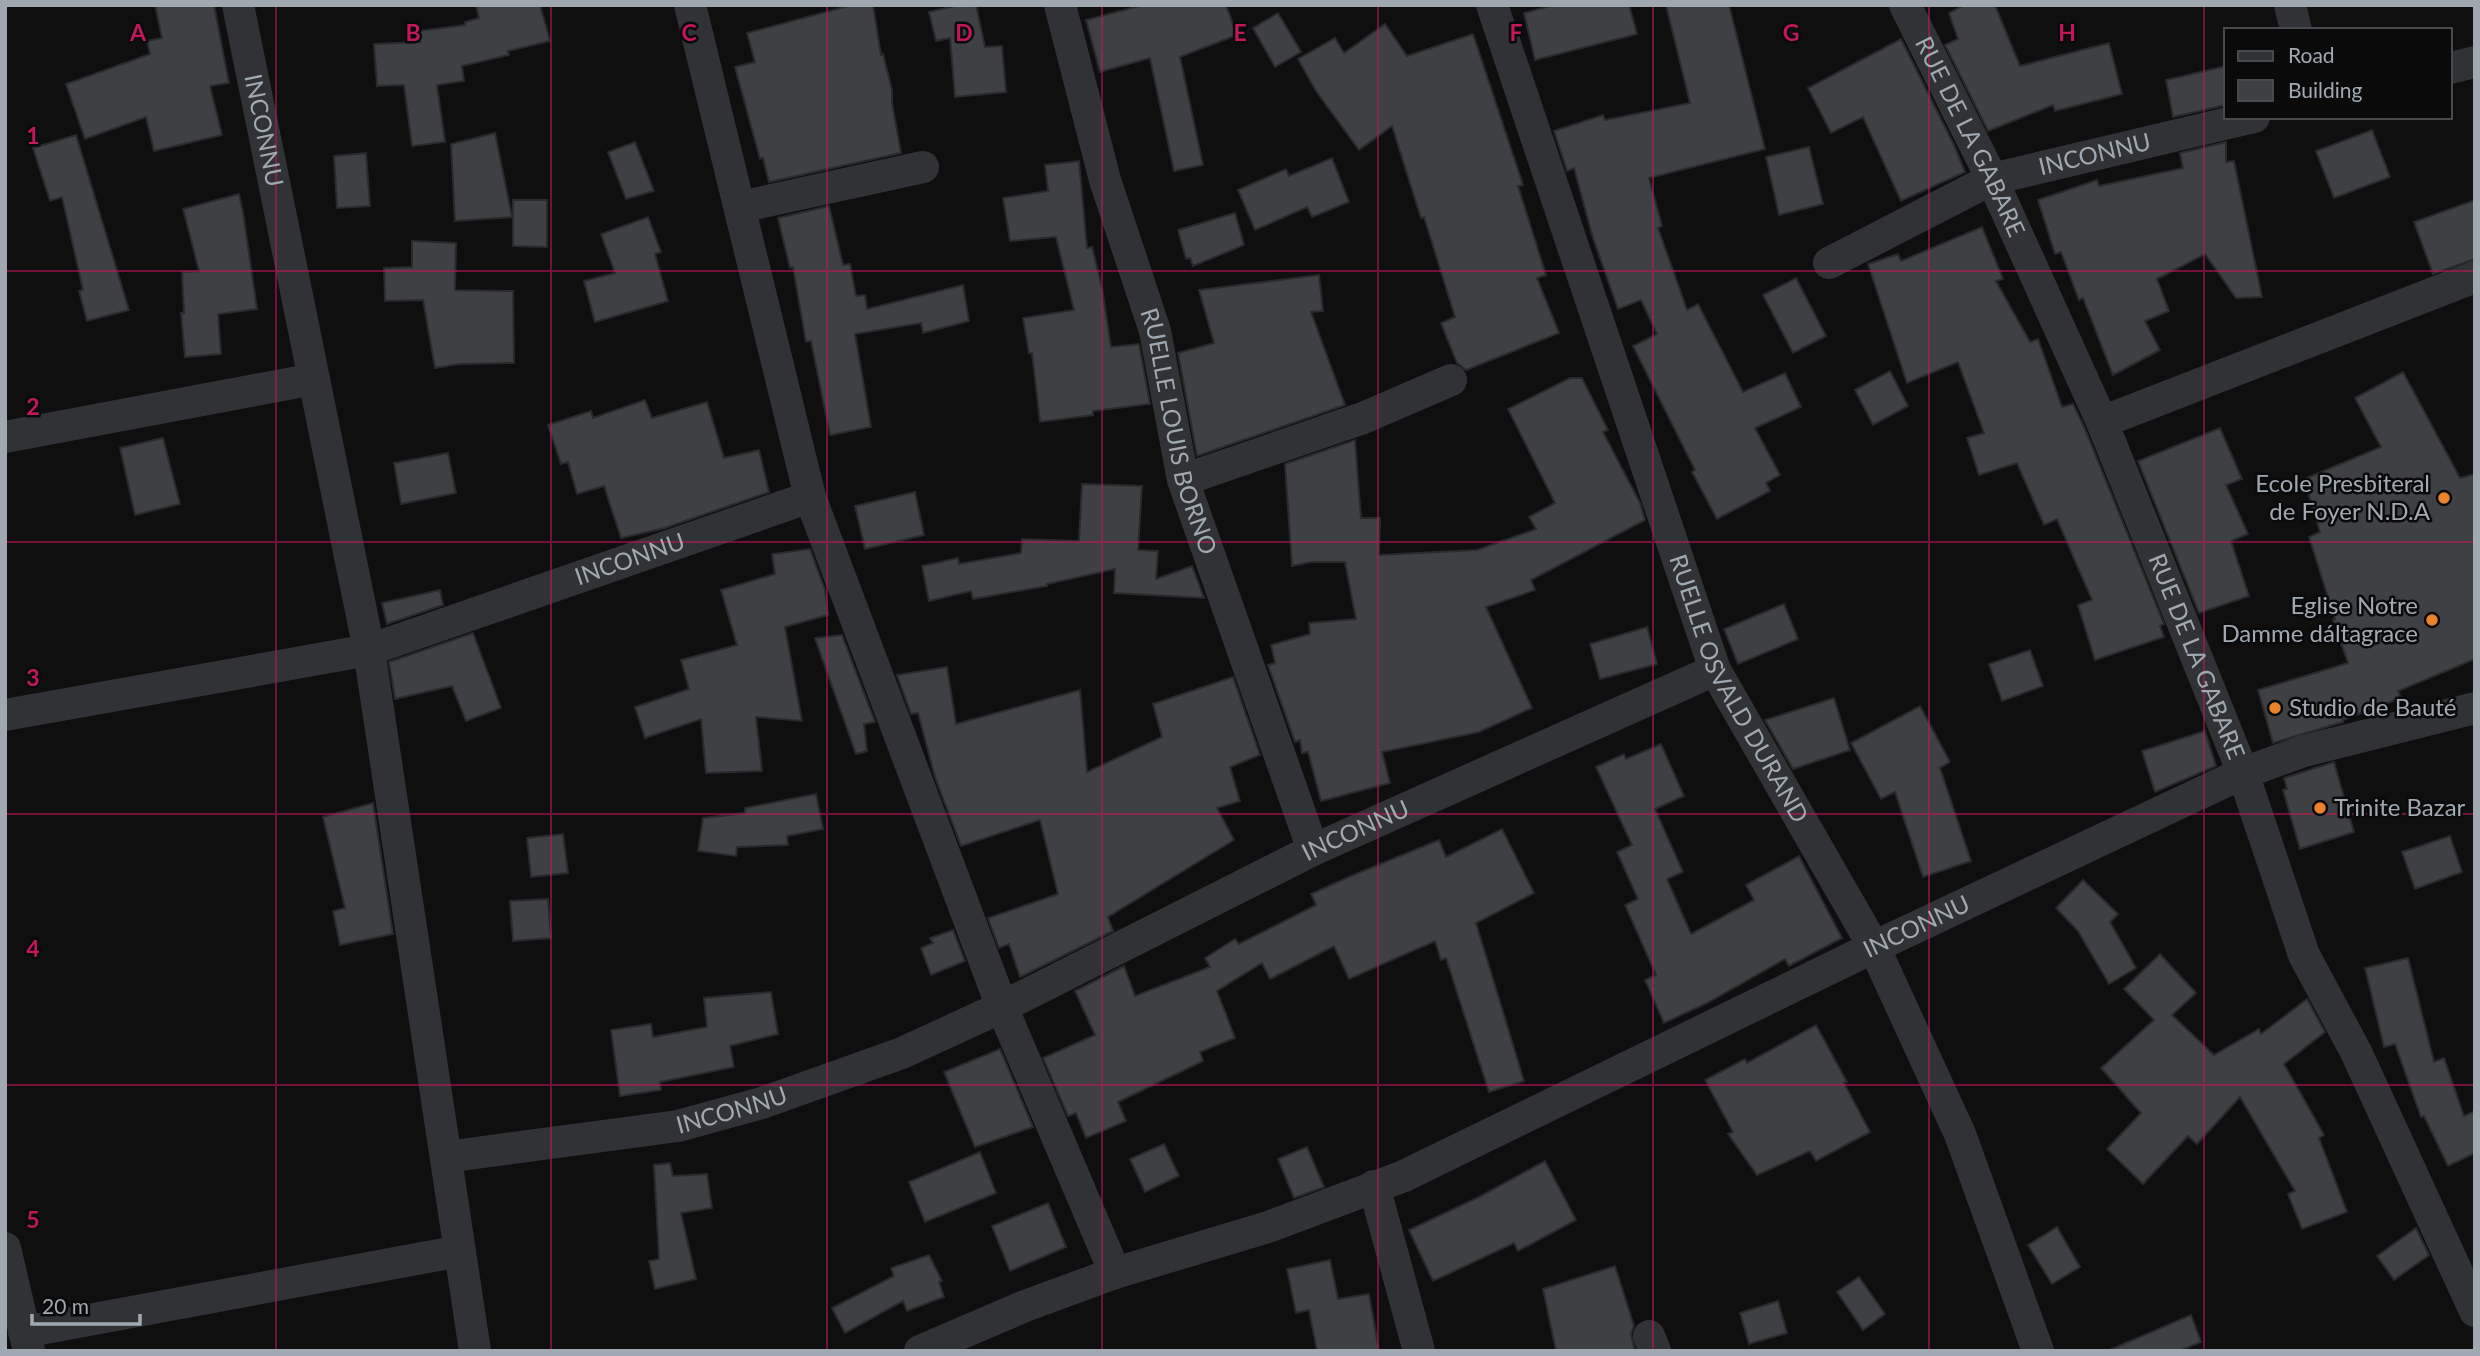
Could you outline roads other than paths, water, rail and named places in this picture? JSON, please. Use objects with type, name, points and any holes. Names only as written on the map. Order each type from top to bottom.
[{"type":"street","name":"INCONNU","points":[[238,5],[369,650],[475,1351]]},
{"type":"street","points":[[690,5],[810,497],[1002,1007],[1115,1273]]},
{"type":"street","name":"RUELLE LOUIS BORNO","points":[[1060,5],[1105,180],[1155,331],[1182,480],[1313,850]]},
{"type":"street","name":"RUELLE OSVALD DURAND","points":[[1492,5],[1715,670],[1874,947],[1960,1134],[2038,1351]]},
{"type":"street","name":"RUE DE LA GABARE","points":[[1905,5],[1992,179],[2102,422],[2243,772],[2304,955],[2356,1052],[2475,1311]]},
{"type":"street","points":[[2290,5],[2296,28]]},
{"type":"street","points":[[2452,68],[2475,62]]},
{"type":"street","name":"INCONNU","points":[[1829,263],[1992,179],[2246,119]]},
{"type":"street","points":[[740,207],[923,167]]},
{"type":"street","points":[[2102,422],[2475,276]]},
{"type":"street","points":[[5,437],[314,379]]},
{"type":"street","points":[[1182,480],[1363,418],[1451,380]]},
{"type":"street","name":"INCONNU","points":[[5,715],[369,650],[810,497]]},
{"type":"street","name":"INCONNU","points":[[446,1157],[678,1126],[762,1103],[902,1053],[1002,1007],[1313,850],[1715,670]]},
{"type":"street","name":"INCONNU","points":[[920,1351],[1025,1306],[1115,1273],[1268,1227],[1404,1176],[1874,947],[2243,772],[2304,751],[2475,708]]},
{"type":"street","points":[[1374,1186],[1419,1351]]},
{"type":"street","points":[[5,1248],[27,1342],[460,1251]]},
{"type":"place","name":"Ecole Presbiteral de Foyer N.D.A","points":[[2444,498]]},
{"type":"place","name":"Eglise Notre Damme dáltagrace","points":[[2432,620]]},
{"type":"place","name":"Studio de Bauté","points":[[2275,708]]},
{"type":"place","name":"Trinite Bazar","points":[[2320,808]]}]
